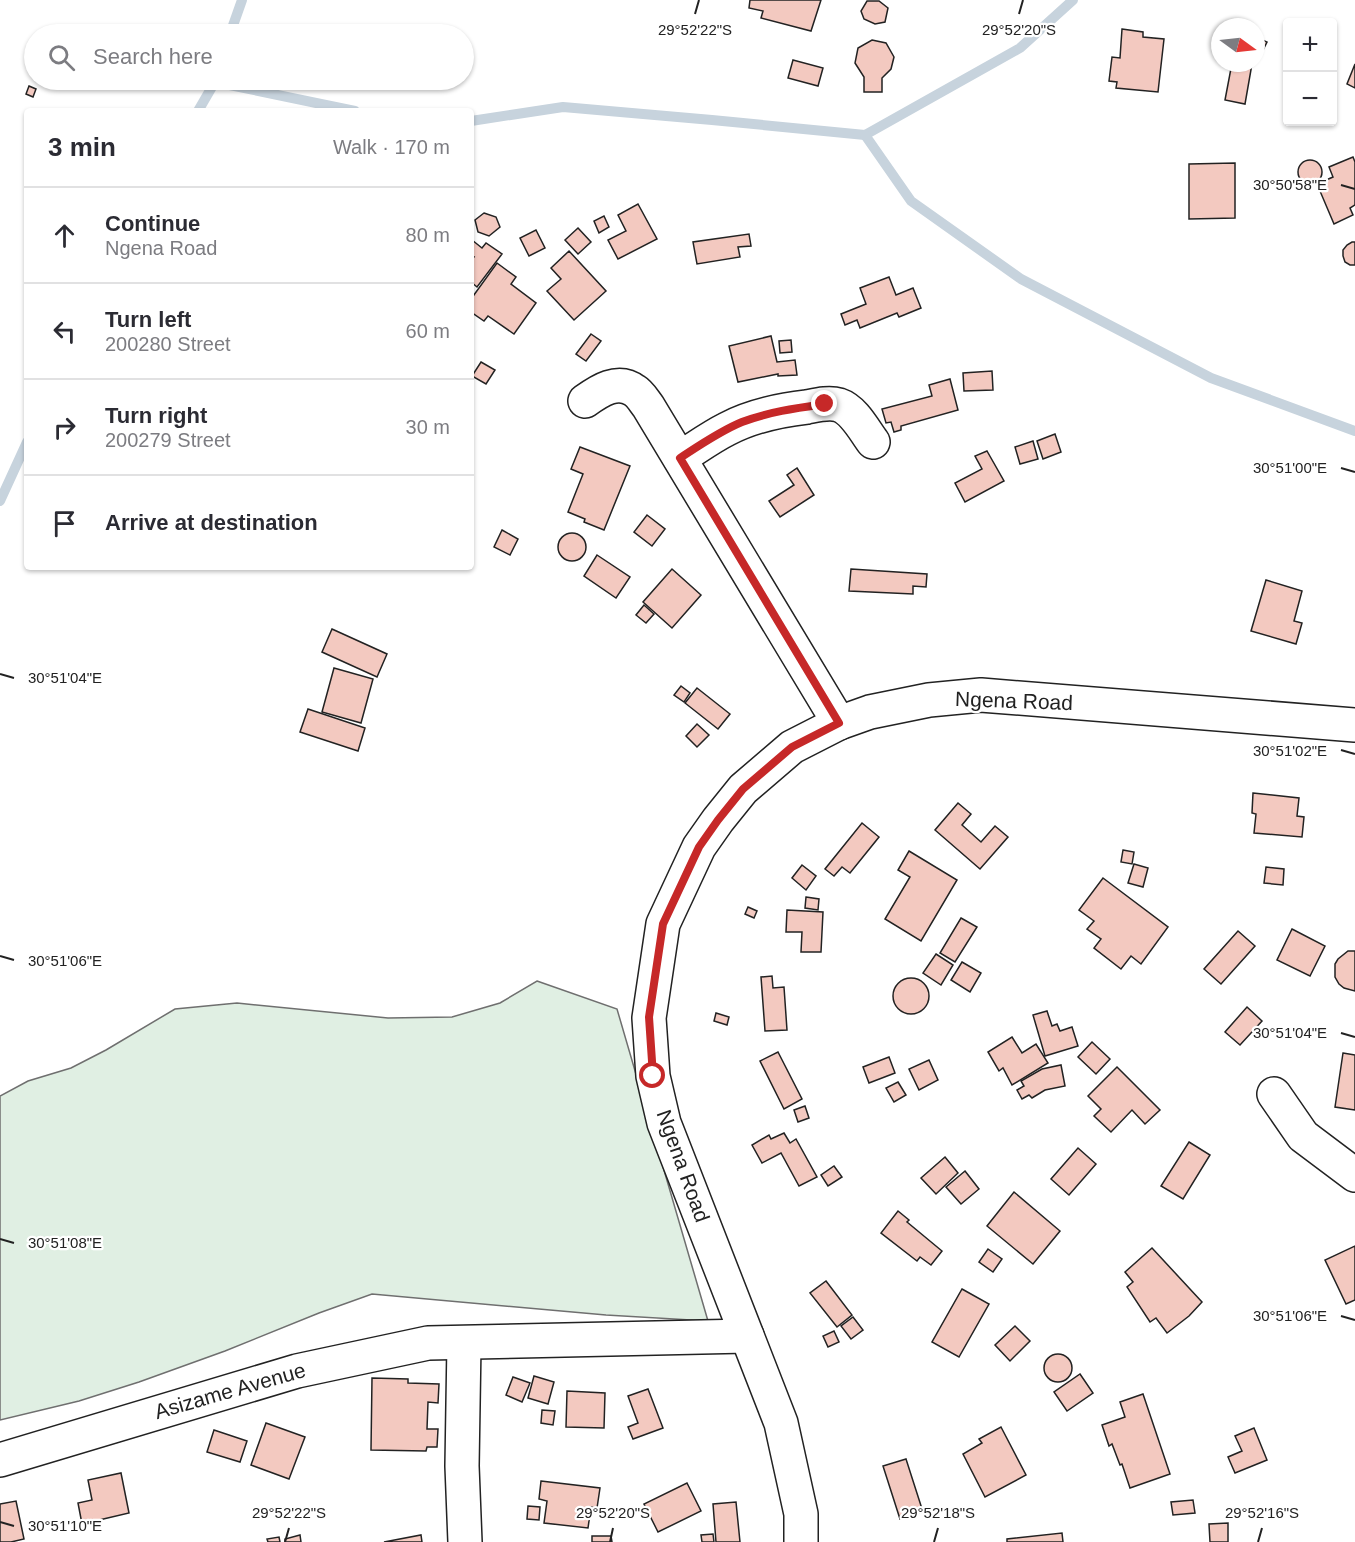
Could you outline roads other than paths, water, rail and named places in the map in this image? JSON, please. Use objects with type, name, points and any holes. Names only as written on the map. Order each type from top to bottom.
[{"type":"street","points":[[585,401],[602,389],[624,386],[635,391],[648,406],[839,723]]},
{"type":"street","points":[[680,458],[743,422],[784,410],[825,404],[839,405],[848,411],[873,442]]},
{"type":"street","name":"Ngena Road","points":[[801,1542],[801,1514],[781,1423],[664,1123],[653,1076],[649,1017],[663,924],[699,847],[743,789],[792,747],[839,723],[870,712],[929,700],[981,695],[1355,724]]},
{"type":"street","points":[[1274,1094],[1303,1136],[1355,1174]]},
{"type":"street","name":"Asizame Avenue","points":[[0,1460],[297,1371],[428,1343],[747,1336]]},
{"type":"street","points":[[464,1343],[462,1467],[465,1542]]},
{"type":"waterway","points":[[234,24],[242,0]]},
{"type":"waterway","points":[[474,121],[563,107],[865,135],[1020,48],[1073,0]]},
{"type":"waterway","points":[[200,108],[210,90]]},
{"type":"waterway","points":[[254,90],[341,108]]},
{"type":"waterway","points":[[865,135],[911,201],[1021,279],[1211,378],[1355,431]]},
{"type":"waterway","points":[[0,501],[24,449]]}]
